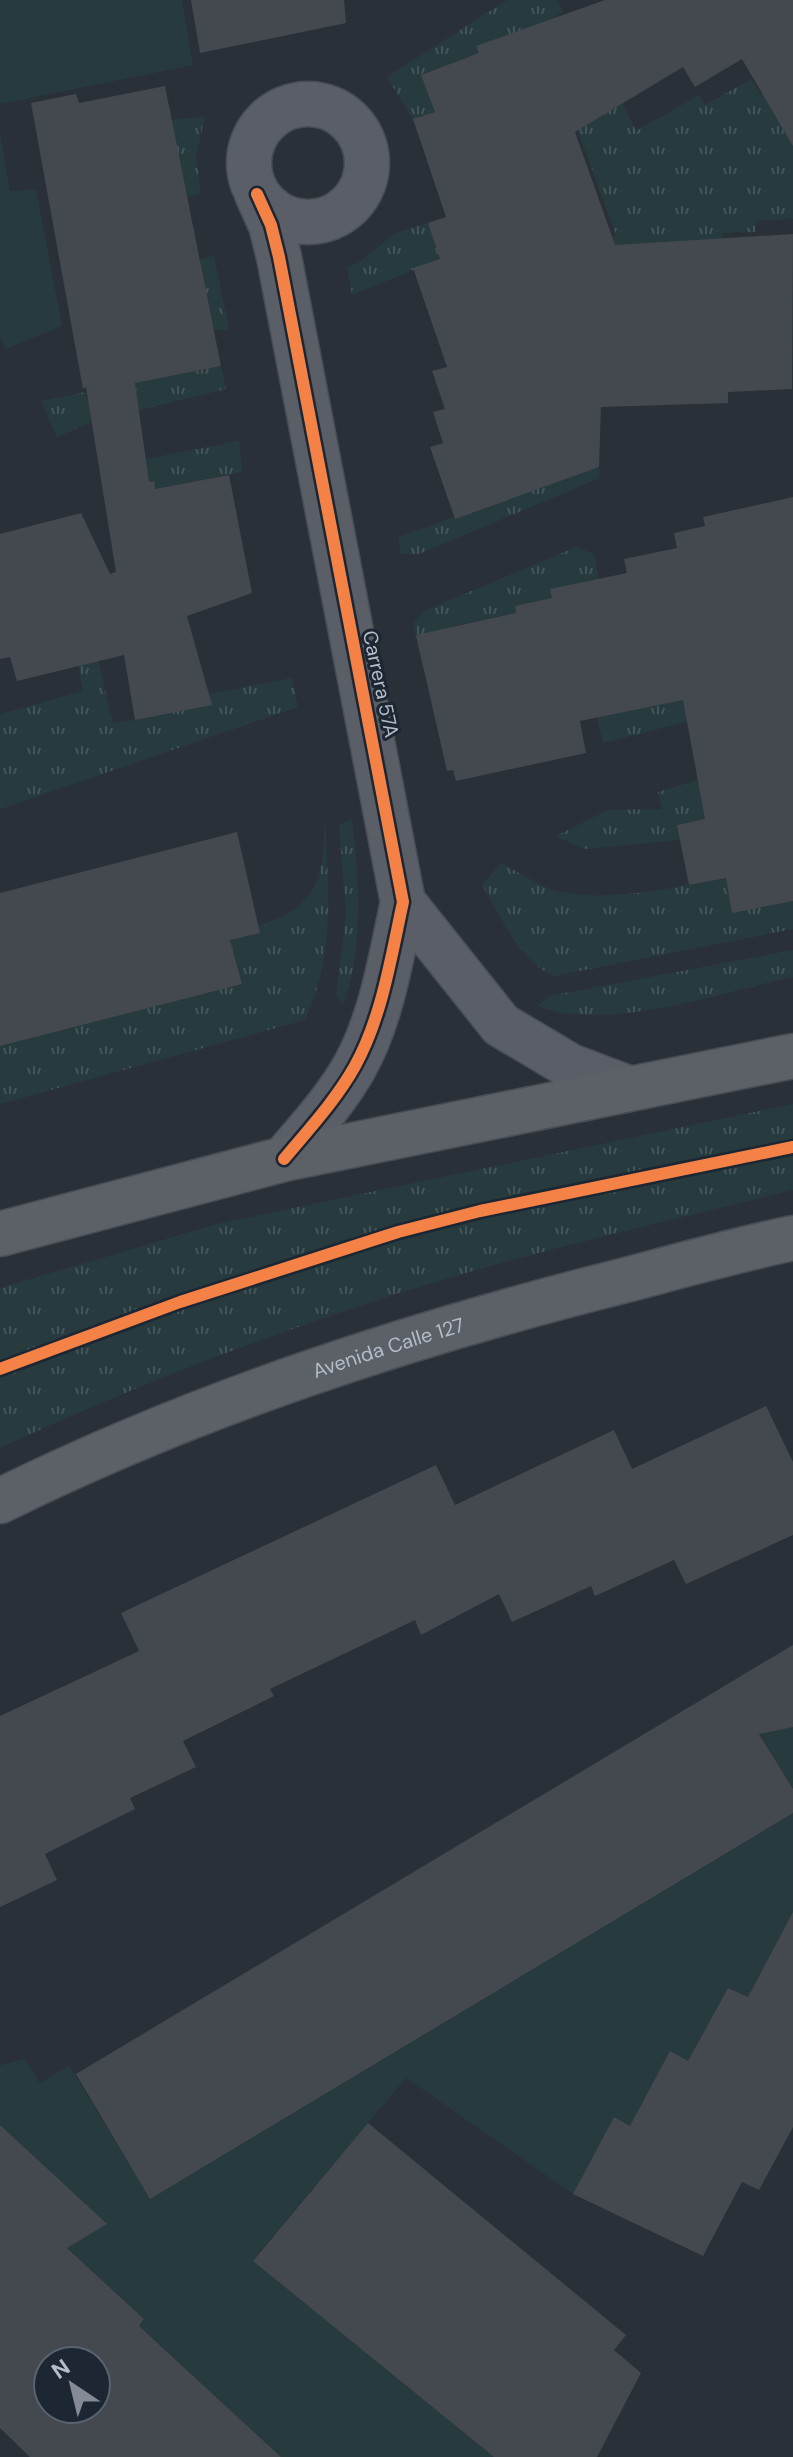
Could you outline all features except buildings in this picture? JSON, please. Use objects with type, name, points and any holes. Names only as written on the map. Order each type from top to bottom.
[{"type":"main road","points":[[0,1234],[284,1159],[793,1056]]},
{"type":"main road","name":"Avenida Calle 127","points":[[0,1501],[89,1456],[307,1371],[527,1305],[787,1241]]},
{"type":"street","name":"Carrera 57A","points":[[279,257],[296,236],[343,210],[357,195],[365,177],[366,158],[362,139],[336,111],[318,105],[300,105],[281,111],[266,121],[249,155],[250,174],[271,225],[279,257],[403,902],[385,983],[356,1065],[337,1094],[284,1159]]},
{"type":"street","points":[[257,194],[270,209],[287,218],[306,222],[325,219]]},
{"type":"street","name":"Carrera 57A","points":[[403,902],[501,1025],[570,1066],[628,1088]]},
{"type":"green space","points":[[0,0],[182,0],[193,65],[0,104]]},
{"type":"green space","points":[[507,0],[556,0],[563,11],[555,18],[477,47],[479,53],[422,74],[435,112],[413,119],[387,77]]},
{"type":"green space","points":[[793,76],[793,219],[756,221],[755,232],[722,233],[721,239],[640,264],[589,243],[616,235],[568,104],[615,88],[636,131],[699,95],[705,105],[751,79],[761,95]]},
{"type":"green space","points":[[205,116],[196,155],[201,194],[188,197],[186,192],[173,195],[171,120]]},
{"type":"green space","points":[[0,133],[10,191],[36,189],[62,326],[6,349],[0,337]]},
{"type":"green space","points":[[428,223],[440,259],[352,295],[347,267],[358,263],[396,233]]},
{"type":"green space","points":[[214,256],[229,330],[214,330],[185,263]]},
{"type":"green space","points":[[221,366],[226,389],[94,421],[57,437],[41,401],[85,392],[88,401],[136,392],[135,383]]},
{"type":"green space","points":[[239,441],[242,472],[155,489],[153,481],[105,490],[99,468]]},
{"type":"green space","points":[[599,467],[600,478],[419,554],[401,554],[398,537]]},
{"type":"green space","points":[[576,547],[594,554],[606,618],[583,582],[551,589],[552,598],[515,606],[516,613],[453,626],[459,659],[422,667],[413,624],[424,611]]},
{"type":"green space","points":[[78,576],[113,723],[135,720],[203,695],[292,678],[298,707],[0,809],[0,714],[83,691],[78,666]]},
{"type":"green space","points":[[739,689],[793,695],[603,743],[595,710]]},
{"type":"green space","points":[[698,780],[705,819],[677,825],[680,840],[584,849],[556,836],[608,810],[662,809],[658,792]]},
{"type":"green space","points":[[352,819],[358,888],[357,938],[350,984],[343,1005],[336,995],[346,915],[339,825]]},
{"type":"green space","points":[[325,821],[326,947],[315,996],[305,1020],[0,1104],[0,1046],[241,984],[230,940],[260,933],[258,926],[293,910],[305,900],[313,888],[322,860]]},
{"type":"green space","points":[[501,863],[551,889],[592,895],[638,893],[726,878],[732,912],[793,901],[793,929],[554,976],[521,949],[482,885]]},
{"type":"green space","points":[[793,950],[793,977],[699,1000],[630,1013],[597,1015],[566,1013],[538,1006],[549,996]]},
{"type":"green space","points":[[793,1104],[793,1190],[424,1285],[184,1369],[0,1448],[0,1288],[217,1224]]},
{"type":"green space","points":[[768,1659],[789,1728],[793,1727],[793,1789],[729,1683]]},
{"type":"green space","points":[[793,1813],[793,1925],[788,1922],[748,1997],[728,1988],[688,2061],[630,2126],[614,2117],[573,2194],[406,2078],[253,2260],[494,2457],[281,2457],[139,2326],[144,2319],[61,2242],[0,2125],[0,2065],[25,2059],[40,2083],[69,2065],[150,2198]]},
{"type":"cycle path","points":[[257,194],[271,225],[279,257],[403,902],[385,986],[364,1047],[339,1091],[284,1159]]},
{"type":"cycle path","points":[[0,1369],[180,1302],[398,1232],[480,1211],[793,1147]]}]
